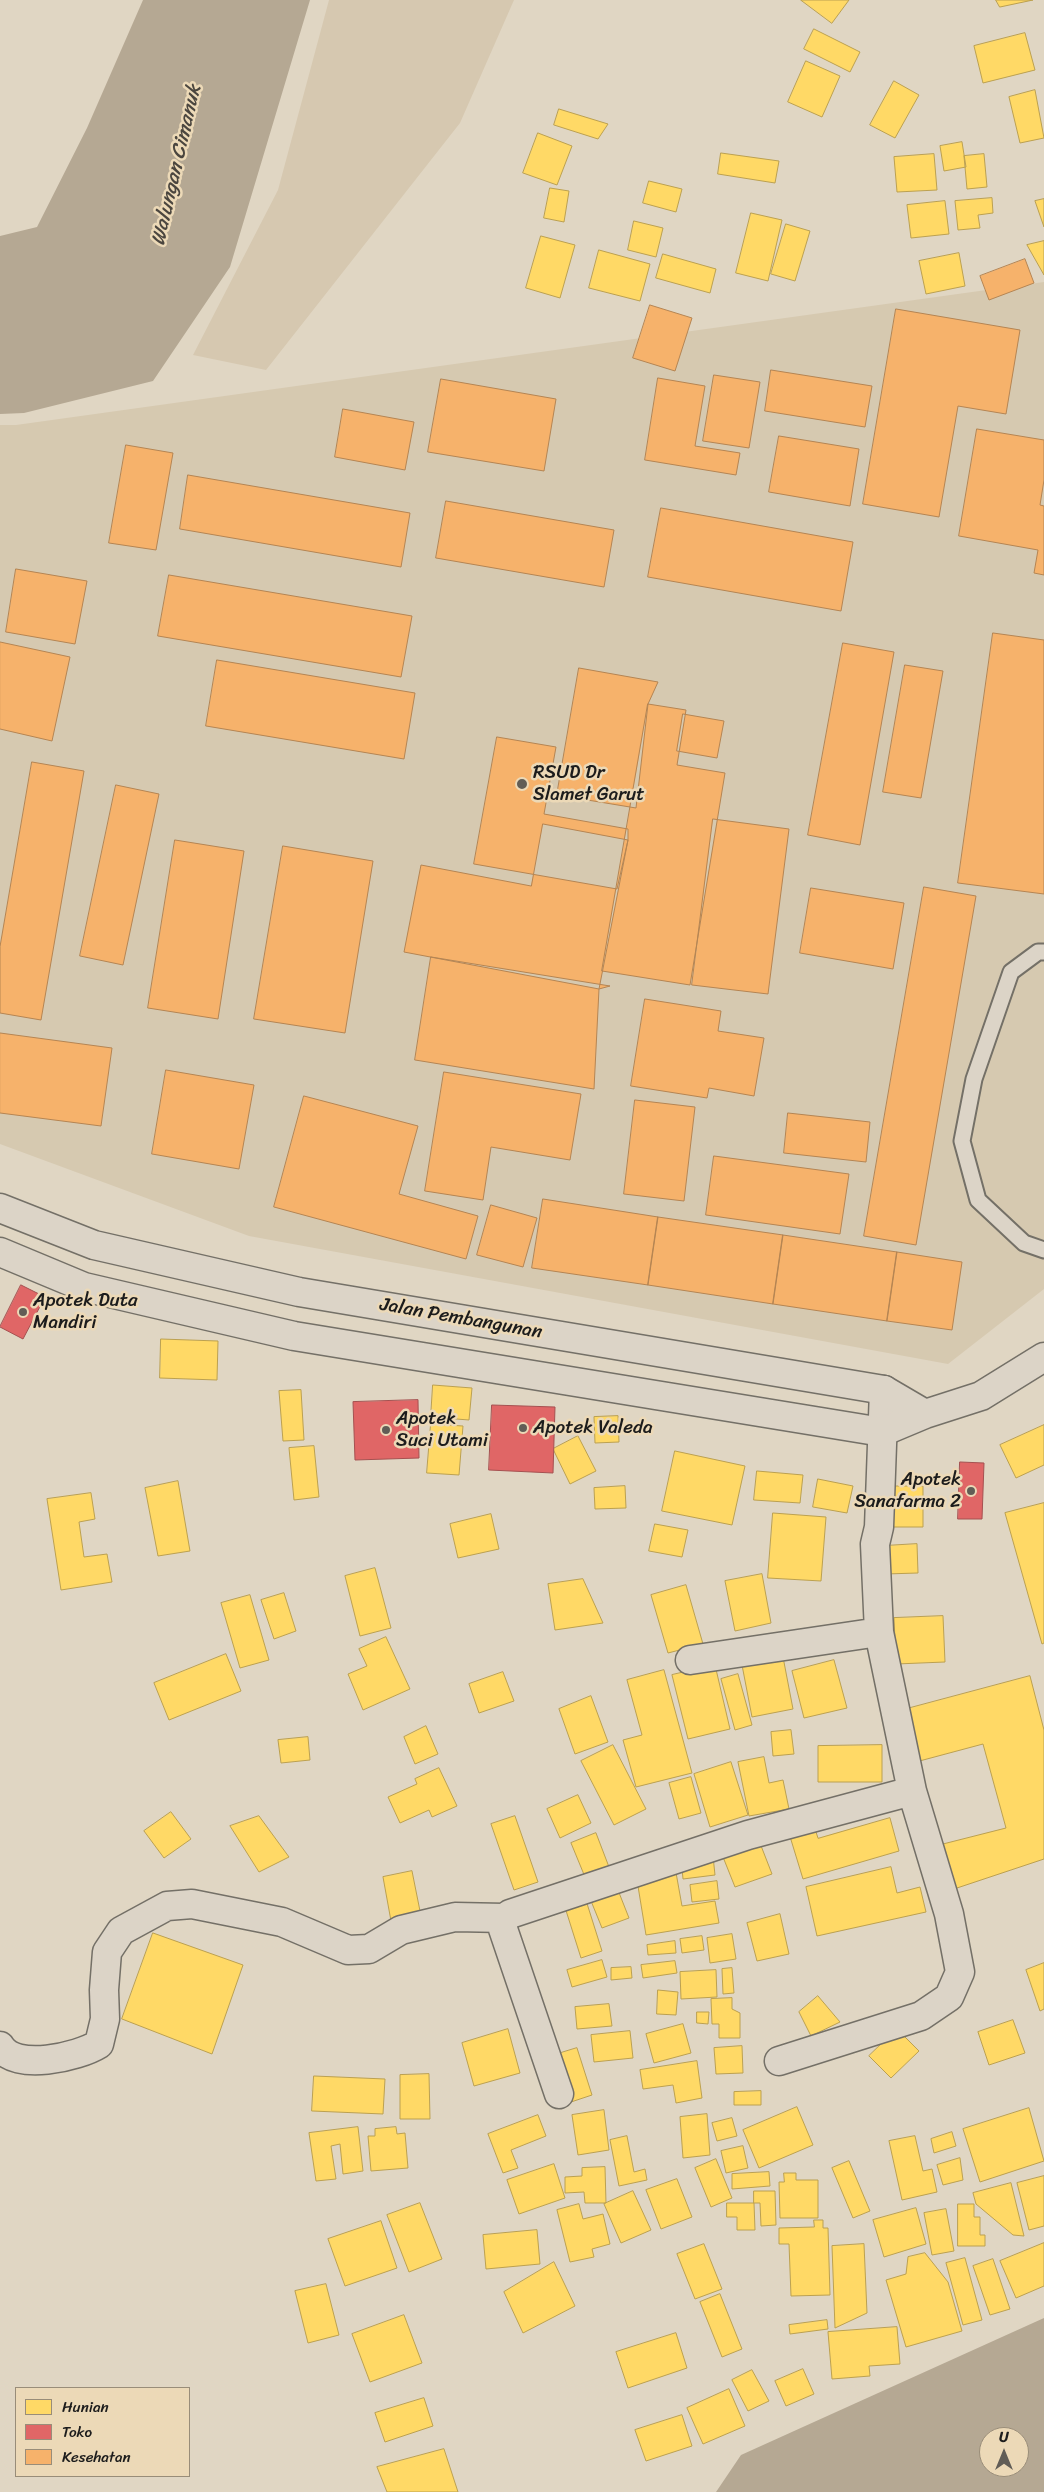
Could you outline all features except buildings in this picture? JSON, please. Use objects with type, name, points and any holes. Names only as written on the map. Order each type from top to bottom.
[{"type":"street","name":"Jalan Pembangunan","points":[[0,1208],[94,1244],[299,1292],[884,1390],[925,1414]]},
{"type":"street","points":[[0,1252],[84,1287],[294,1336],[882,1432],[925,1414],[982,1396],[1044,1357]]},
{"type":"street","points":[[779,2061],[921,2016],[950,1997],[960,1972],[950,1914],[912,1791],[879,1632],[876,1544],[879,1527],[884,1390]]},
{"type":"street","points":[[690,1660],[879,1632]]},
{"type":"street","points":[[558,2094],[502,1926],[505,1918],[510,1914],[748,1835],[912,1791]]},
{"type":"street","points":[[0,2046],[4,2053],[13,2058],[33,2061],[86,2052],[99,2044],[106,2019],[104,1990],[107,1952],[120,1931],[167,1906],[192,1904],[282,1922],[348,1950],[369,1949],[401,1930],[455,1917],[505,1918]]},
{"type":"lane","points":[[1044,952],[1038,952],[1011,972],[974,1079],[962,1142],[978,1200],[1024,1243],[1044,1250]]},
{"type":"shaded area","points":[[329,0],[514,0],[460,123],[266,370],[193,355],[278,190]]},
{"type":"shaded area","name":"RSUD Dr Slamet Garut","points":[[1044,282],[1044,1289],[948,1364],[249,1236],[0,1144],[0,425],[16,425]]},
{"type":"water","name":"Walungan Cimanuk","points":[[143,0],[310,0],[230,267],[153,381],[24,413],[0,414],[0,236],[37,227],[87,128]]},
{"type":"water","points":[[1044,2318],[1044,2492],[716,2492],[741,2455]]},
{"type":"place","name":"RSUD Dr Slamet Garut","points":[[522,784]]},
{"type":"place","name":"Apotek Duta Mandiri","points":[[23,1312]]},
{"type":"place","name":"Apotek Valeda","points":[[523,1428]]},
{"type":"place","name":"Apotek Suci Utami","points":[[386,1430]]},
{"type":"place","name":"Apotek Sanafarma 2","points":[[971,1491]]}]
